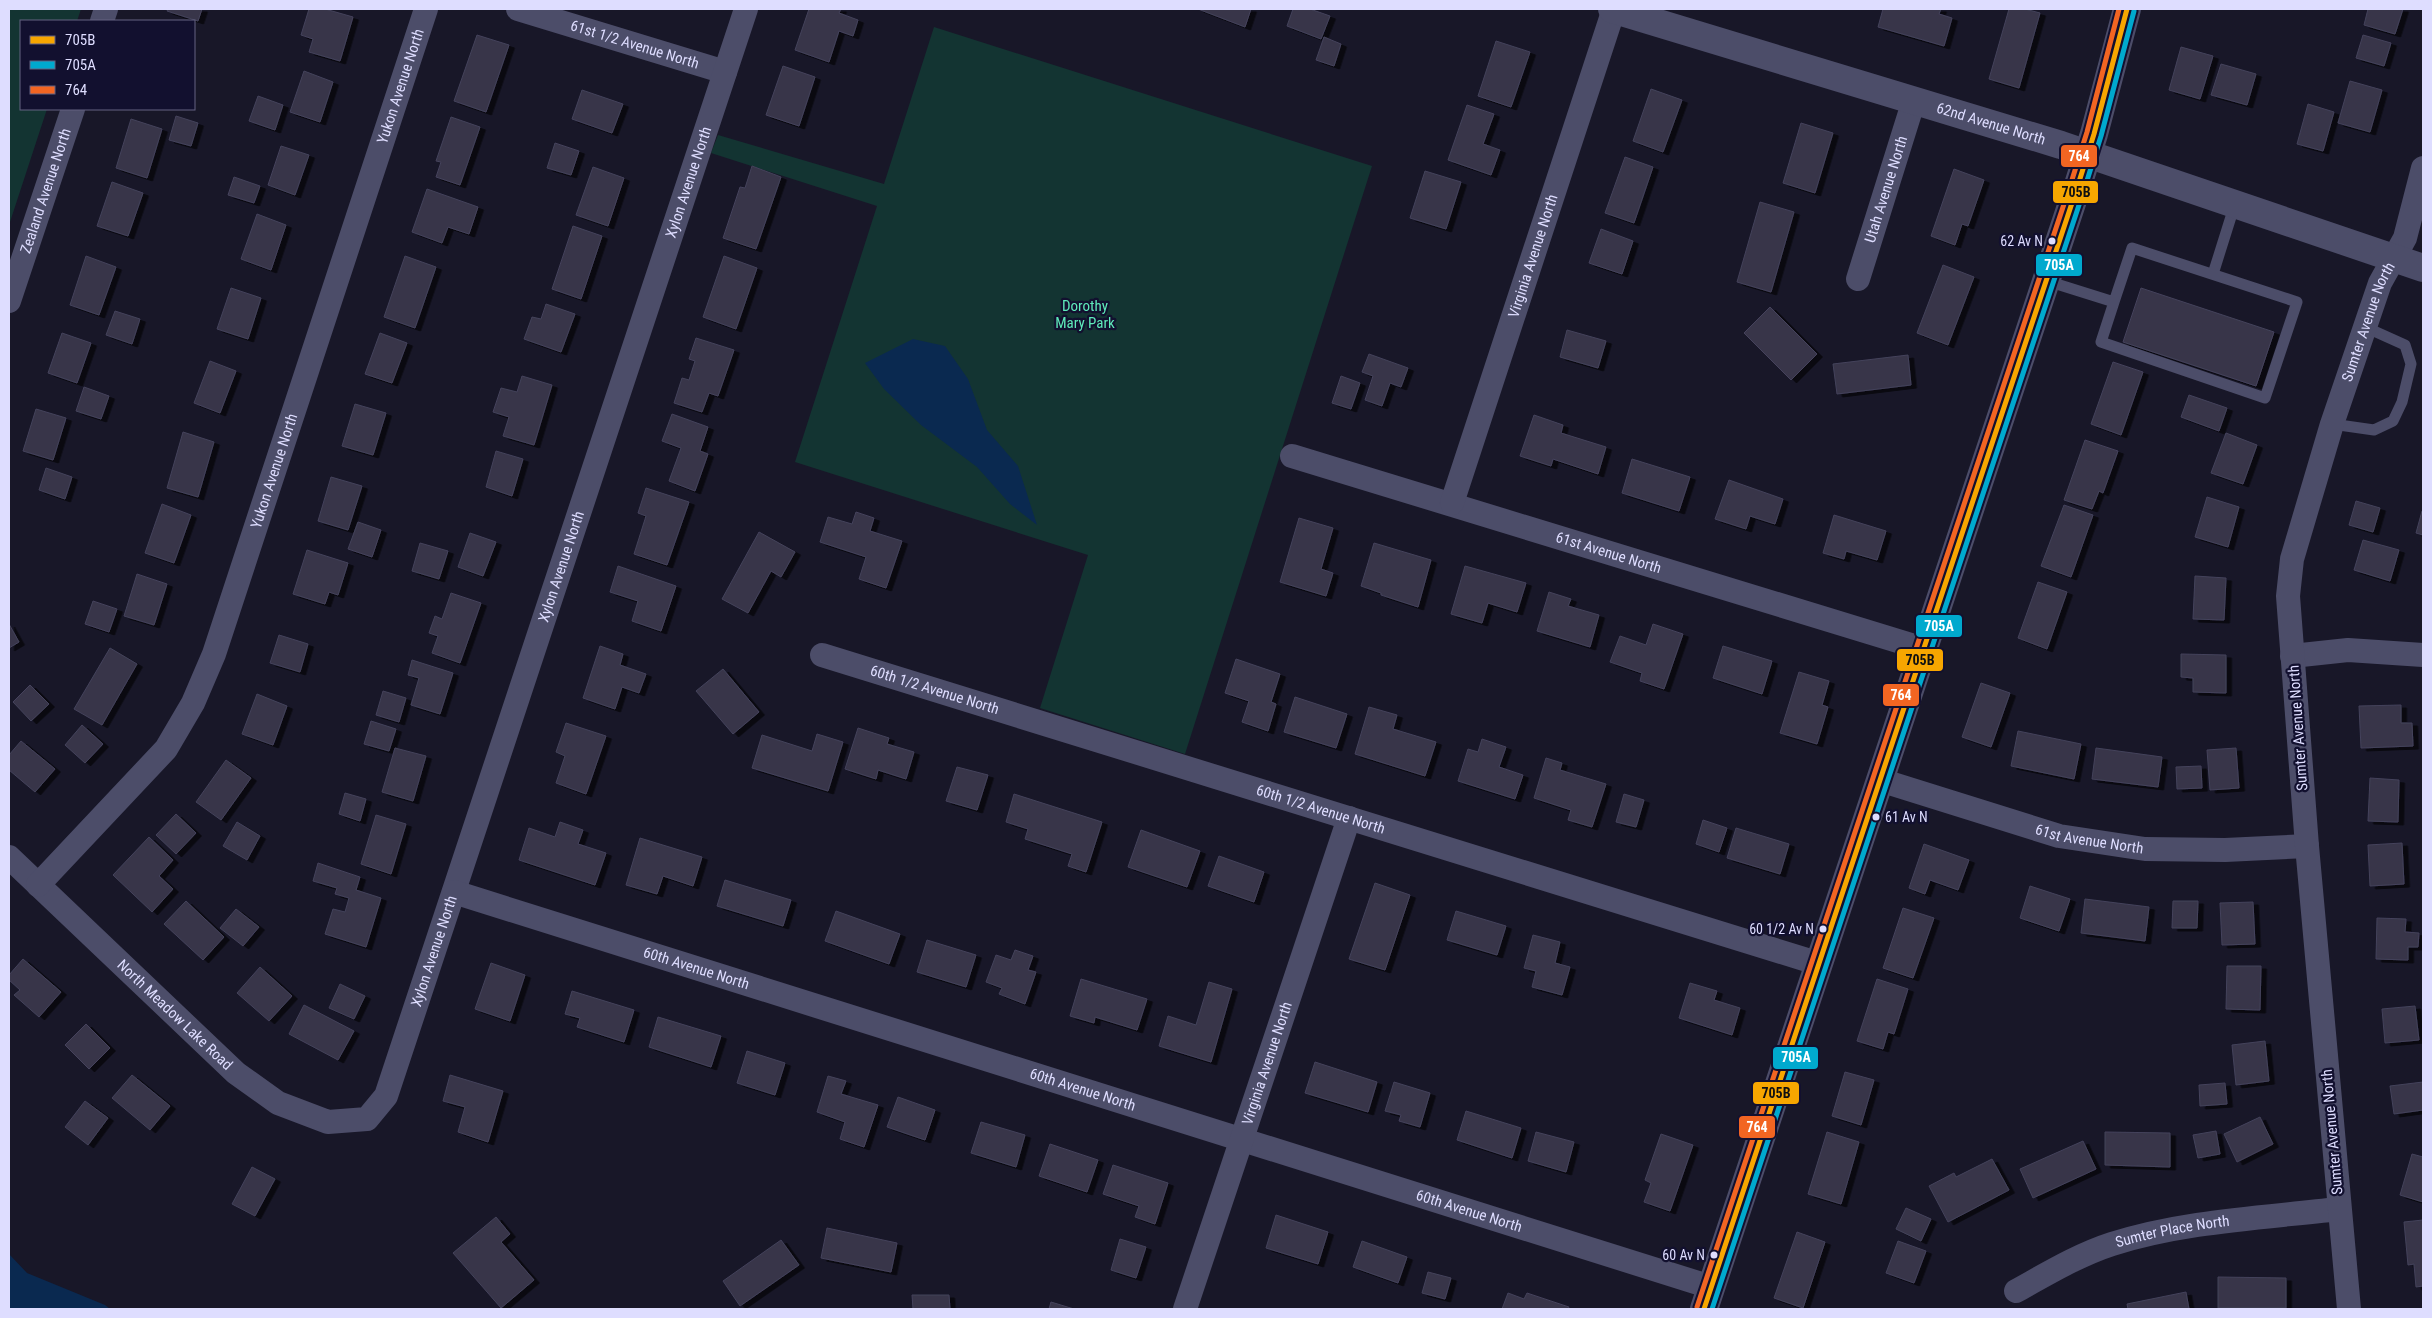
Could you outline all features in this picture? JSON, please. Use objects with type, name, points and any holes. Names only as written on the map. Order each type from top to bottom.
[{"type":"street","name":"Yukon Avenue North","points":[[38,885],[166,749],[194,703],[214,654],[426,9]]},
{"type":"street","name":"61st 1/2 Avenue North","points":[[518,9],[725,72]]},
{"type":"street","name":"Xylon Avenue North","points":[[367,1119],[386,1096],[746,9]]},
{"type":"street","name":"62nd Avenue North","points":[[1613,9],[2088,154],[2423,268]]},
{"type":"street","name":"Virginia Avenue North","points":[[1452,503],[1613,9]]},
{"type":"street","points":[[1708,1298],[2047,281],[2088,154],[2126,9]]},
{"type":"street","name":"Utah Avenue North","points":[[1858,279],[1914,100]]},
{"type":"street","name":"Zealand Avenue North","points":[[9,301],[73,110]]},
{"type":"street","name":"Sumter Avenue North","points":[[2349,1309],[2338,1209],[2306,846],[2288,596],[2292,559],[2332,424],[2380,283],[2405,238],[2423,168]]},
{"type":"street","name":"61st Avenue North","points":[[1292,456],[1452,503],[1924,649]]},
{"type":"street","points":[[2292,656],[2348,650],[2423,655]]},
{"type":"street","name":"60th 1/2 Avenue North","points":[[822,655],[1820,964]]},
{"type":"street","name":"61st Avenue North","points":[[1880,780],[2059,836],[2145,849],[2225,850],[2306,846]]},
{"type":"street","name":"Virginia Avenue North","points":[[1185,1309],[1349,818]]},
{"type":"street","name":"North Meadow Lake Road","points":[[9,857],[236,1073],[278,1103],[328,1122],[367,1119]]},
{"type":"street","name":"60th Avenue North","points":[[454,892],[1241,1139],[1708,1298]]},
{"type":"street","name":"Sumter Place North","points":[[2016,1291],[2070,1261],[2111,1245],[2154,1232],[2338,1209]]},
{"type":"lane","points":[[2213,274],[2235,204]]},
{"type":"lane","points":[[2132,248],[2298,302],[2265,398],[2101,342],[2114,302],[2132,248]]},
{"type":"lane","points":[[2047,281],[2114,302]]},
{"type":"lane","points":[[2332,424],[2374,430],[2393,421],[2402,402],[2411,364],[2405,345],[2366,327]]},
{"type":"green space","points":[[9,9],[81,9],[77,20],[20,20],[20,110],[47,110],[9,225]]},
{"type":"green space","name":"Dorothy Mary Park","points":[[934,27],[1372,166],[1185,754],[1040,708],[1088,555],[795,462],[877,206],[711,153],[718,135],[884,184]]},
{"type":"water","points":[[913,339],[945,346],[968,379],[987,430],[1018,466],[1037,525],[1010,504],[977,467],[921,425],[884,389],[865,363]]},
{"type":"water","points":[[9,1254],[27,1273],[105,1305],[110,1309],[9,1309]]},
{"type":"building","points":[[168,9],[202,9],[198,21],[167,11]]},
{"type":"building","points":[[309,9],[325,9],[353,17],[340,61],[309,52],[313,39],[301,35]]},
{"type":"building","points":[[809,9],[841,9],[839,13],[858,20],[853,36],[839,31],[829,62],[795,50]]},
{"type":"building","points":[[1198,9],[1251,9],[1245,27]]},
{"type":"building","points":[[1293,9],[1310,9],[1330,16],[1321,39],[1287,26]]},
{"type":"building","points":[[1883,9],[1941,9],[1939,14],[1952,18],[1944,46],[1878,27]]},
{"type":"building","points":[[2009,9],[2025,9],[2040,13],[2019,88],[1989,79]]},
{"type":"building","points":[[2368,9],[2403,9],[2395,34],[2364,25]]},
{"type":"building","points":[[477,35],[509,45],[486,112],[454,101]]},
{"type":"building","points":[[2363,35],[2391,43],[2384,66],[2356,58]]},
{"type":"building","points":[[1324,37],[1341,44],[1334,66],[1316,60]]},
{"type":"building","points":[[1496,41],[1530,52],[1511,107],[1478,96]]},
{"type":"building","points":[[2181,47],[2213,56],[2200,99],[2169,90]]},
{"type":"building","points":[[2221,64],[2256,74],[2247,105],[2211,95]]},
{"type":"building","points":[[783,66],[815,77],[799,126],[766,115]]},
{"type":"building","points":[[304,71],[333,82],[320,122],[290,112]]},
{"type":"building","points":[[2350,81],[2382,90],[2370,132],[2338,123]]},
{"type":"building","points":[[1651,89],[1682,100],[1663,152],[1633,141]]},
{"type":"building","points":[[582,90],[623,104],[612,133],[572,119]]},
{"type":"building","points":[[258,96],[283,105],[275,130],[249,121]]},
{"type":"building","points":[[2308,104],[2334,112],[2323,151],[2297,144]]},
{"type":"building","points":[[1467,105],[1494,114],[1483,144],[1500,150],[1491,175],[1448,160]]},
{"type":"building","points":[[176,116],[198,123],[191,146],[169,140]]},
{"type":"building","points":[[451,117],[480,127],[460,185],[436,177],[441,162],[436,161]]},
{"type":"building","points":[[131,119],[162,129],[147,178],[116,168]]},
{"type":"building","points":[[1801,123],[1833,133],[1815,193],[1783,183]]},
{"type":"building","points":[[555,143],[579,151],[571,175],[547,168]]},
{"type":"building","points":[[281,146],[309,155],[295,195],[268,185]]},
{"type":"building","points":[[1625,157],[1653,167],[1634,223],[1605,213]]},
{"type":"building","points":[[752,166],[781,177],[756,249],[723,238],[740,187],[745,188]]},
{"type":"building","points":[[593,167],[624,178],[608,226],[576,215]]},
{"type":"building","points":[[1954,169],[1984,180],[1968,226],[1962,224],[1955,245],[1931,236]]},
{"type":"building","points":[[1425,171],[1461,182],[1446,229],[1410,218]]},
{"type":"building","points":[[234,177],[260,186],[254,203],[228,195]]},
{"type":"building","points":[[112,182],[143,193],[128,236],[97,226]]},
{"type":"building","points":[[427,189],[478,207],[469,234],[448,227],[442,243],[412,232]]},
{"type":"building","points":[[1760,202],[1794,212],[1771,292],[1737,282]]},
{"type":"building","points":[[257,214],[286,225],[271,270],[241,259]]},
{"type":"building","points":[[573,226],[602,236],[581,299],[552,289]]},
{"type":"building","points":[[1601,229],[1633,241],[1622,274],[1589,263]]},
{"type":"building","points":[[86,256],[116,267],[99,315],[70,305]]},
{"type":"building","points":[[405,256],[436,267],[415,328],[384,317]]},
{"type":"building","points":[[724,256],[757,268],[736,329],[703,317]]},
{"type":"building","points":[[1943,265],[1974,277],[1948,345],[1917,333]]},
{"type":"building","points":[[231,288],[261,298],[248,339],[217,329]]},
{"type":"building","points":[[2141,288],[2274,332],[2256,386],[2123,342]]},
{"type":"building","points":[[546,304],[575,314],[561,352],[524,339],[532,317],[541,319]]},
{"type":"building","points":[[1770,307],[1817,354],[1791,380],[1744,333]]},
{"type":"building","points":[[115,311],[140,319],[132,344],[106,335]]},
{"type":"building","points":[[1567,330],[1606,341],[1598,368],[1560,357]]},
{"type":"building","points":[[62,333],[91,343],[77,383],[48,373]]},
{"type":"building","points":[[380,333],[407,343],[392,383],[365,374]]},
{"type":"building","points":[[696,338],[734,350],[718,396],[709,393],[702,412],[674,403],[682,378],[689,380],[695,361],[689,359]]},
{"type":"building","points":[[1369,354],[1408,368],[1401,387],[1390,383],[1382,406],[1365,400],[1373,376],[1362,372]]},
{"type":"building","points":[[1908,355],[1911,385],[1837,394],[1833,364]]},
{"type":"building","points":[[210,361],[236,371],[220,413],[194,403]]},
{"type":"building","points":[[2113,362],[2143,372],[2121,435],[2091,424]]},
{"type":"building","points":[[522,376],[552,385],[534,445],[503,436],[509,417],[493,412],[501,388],[517,392]]},
{"type":"building","points":[[1341,376],[1360,383],[1351,409],[1332,403]]},
{"type":"building","points":[[84,387],[109,396],[101,419],[76,411]]},
{"type":"building","points":[[2189,395],[2227,408],[2219,431],[2181,417]]},
{"type":"building","points":[[355,404],[386,413],[373,455],[342,446]]},
{"type":"building","points":[[36,409],[66,418],[53,460],[23,451]]},
{"type":"building","points":[[672,414],[708,427],[700,451],[708,454],[695,491],[669,481],[681,448],[662,441]]},
{"type":"building","points":[[1534,415],[1563,425],[1561,433],[1606,447],[1598,474],[1553,459],[1551,466],[1520,456]]},
{"type":"building","points":[[183,432],[214,442],[198,497],[167,488]]},
{"type":"building","points":[[2226,433],[2257,445],[2243,484],[2211,473]]},
{"type":"building","points":[[2085,440],[2118,451],[2103,493],[2099,491],[2092,509],[2064,500]]},
{"type":"building","points":[[496,451],[523,459],[512,496],[486,487]]},
{"type":"building","points":[[1632,459],[1690,477],[1679,511],[1622,493]]},
{"type":"building","points":[[46,468],[72,477],[65,499],[39,490]]},
{"type":"building","points":[[331,477],[362,486],[348,530],[318,521]]},
{"type":"building","points":[[1729,480],[1783,499],[1775,524],[1750,516],[1746,529],[1715,519]]},
{"type":"building","points":[[646,488],[689,502],[667,565],[634,554],[646,516],[638,513]]},
{"type":"building","points":[[2207,497],[2239,507],[2228,547],[2195,537]]},
{"type":"building","points":[[2356,501],[2380,508],[2373,532],[2349,525]]},
{"type":"building","points":[[162,504],[191,515],[174,563],[145,553]]},
{"type":"building","points":[[2064,505],[2093,515],[2071,577],[2041,566]]},
{"type":"building","points":[[856,512],[874,518],[870,531],[902,541],[886,588],[859,579],[866,557],[820,542],[828,517],[852,524]]},
{"type":"building","points":[[2423,512],[2423,535],[2416,533]]},
{"type":"building","points":[[1834,515],[1886,531],[1877,560],[1846,551],[1844,559],[1823,553]]},
{"type":"building","points":[[1299,518],[1333,528],[1321,569],[1333,573],[1326,596],[1280,582]]},
{"type":"building","points":[[358,522],[381,530],[372,557],[348,549]]},
{"type":"building","points":[[759,532],[795,552],[781,577],[771,571],[748,613],[722,599]]},
{"type":"building","points":[[470,533],[496,542],[483,576],[458,567]]},
{"type":"building","points":[[2363,540],[2399,550],[2390,581],[2354,570]]},
{"type":"building","points":[[420,543],[448,551],[439,579],[412,571]]},
{"type":"building","points":[[1374,543],[1431,560],[1418,607],[1381,595],[1381,593],[1361,586]]},
{"type":"building","points":[[307,550],[348,563],[338,595],[329,592],[325,604],[293,594]]},
{"type":"building","points":[[618,566],[676,586],[661,631],[632,621],[638,601],[610,592]]},
{"type":"building","points":[[1465,566],[1526,583],[1517,612],[1488,603],[1482,623],[1451,614]]},
{"type":"building","points":[[137,574],[167,584],[154,625],[124,616]]},
{"type":"building","points":[[2195,576],[2226,578],[2224,620],[2193,619]]},
{"type":"building","points":[[2038,582],[2067,592],[2047,649],[2018,638]]},
{"type":"building","points":[[1549,592],[1571,599],[1568,606],[1599,615],[1590,647],[1537,631]]},
{"type":"building","points":[[451,593],[481,603],[460,663],[432,653],[438,636],[429,633],[435,616],[442,619]]},
{"type":"building","points":[[93,601],[117,609],[109,632],[85,624]]},
{"type":"building","points":[[9,624],[19,642],[9,648]]},
{"type":"building","points":[[1653,624],[1683,634],[1664,689],[1640,681],[1642,673],[1610,662],[1620,636],[1646,645]]},
{"type":"building","points":[[279,635],[308,644],[300,672],[270,663]]},
{"type":"building","points":[[600,646],[623,654],[620,665],[646,674],[639,693],[622,687],[615,709],[583,698]]},
{"type":"building","points":[[1723,646],[1772,661],[1762,694],[1713,678]]},
{"type":"building","points":[[110,648],[137,664],[102,725],[74,709]]},
{"type":"building","points":[[2181,654],[2226,655],[2226,693],[2193,692],[2193,678],[2181,677]]},
{"type":"building","points":[[1236,659],[1280,674],[1271,702],[1276,704],[1268,731],[1242,722],[1249,701],[1225,693]]},
{"type":"building","points":[[412,660],[453,673],[440,714],[411,705],[419,678],[408,675]]},
{"type":"building","points":[[723,669],[759,712],[733,734],[696,691]]},
{"type":"building","points":[[1799,672],[1829,681],[1822,705],[1828,707],[1817,744],[1780,733]]},
{"type":"building","points":[[1981,683],[2010,693],[1991,747],[1962,737]]},
{"type":"building","points":[[30,685],[49,704],[31,721],[13,702]]},
{"type":"building","points":[[383,691],[406,698],[399,722],[376,715]]},
{"type":"building","points":[[257,694],[287,706],[273,745],[242,734]]},
{"type":"building","points":[[1295,697],[1347,714],[1336,748],[1284,732]]},
{"type":"building","points":[[2401,705],[2401,723],[2412,723],[2413,746],[2361,748],[2359,706]]},
{"type":"building","points":[[1369,707],[1397,715],[1393,729],[1436,742],[1425,776],[1355,754]]},
{"type":"building","points":[[371,721],[396,729],[389,751],[364,744]]},
{"type":"building","points":[[566,723],[606,736],[586,794],[556,783],[565,756],[556,752]]},
{"type":"building","points":[[82,725],[103,744],[85,763],[65,745]]},
{"type":"building","points":[[858,728],[889,738],[887,744],[914,752],[906,779],[878,770],[876,779],[845,769]]},
{"type":"building","points":[[2018,731],[2081,744],[2074,779],[2011,766]]},
{"type":"building","points":[[817,734],[843,742],[828,791],[752,768],[762,735],[812,751]]},
{"type":"building","points":[[1482,739],[1506,747],[1499,767],[1523,775],[1515,799],[1458,781],[1468,749],[1478,752]]},
{"type":"building","points":[[21,741],[55,769],[35,792],[9,770],[9,755]]},
{"type":"building","points":[[395,748],[426,756],[413,801],[382,792]]},
{"type":"building","points":[[2096,748],[2162,757],[2158,787],[2092,779]]},
{"type":"building","points":[[2236,748],[2239,788],[2210,790],[2207,750]]},
{"type":"building","points":[[1546,758],[1562,763],[1560,770],[1606,784],[1592,827],[1568,820],[1571,810],[1534,798]]},
{"type":"building","points":[[226,760],[251,778],[221,820],[196,802]]},
{"type":"building","points":[[2201,766],[2202,788],[2177,789],[2176,767]]},
{"type":"building","points":[[957,767],[988,775],[977,810],[946,801]]},
{"type":"building","points":[[2370,778],[2399,780],[2398,822],[2368,821]]},
{"type":"building","points":[[345,793],[366,799],[360,821],[339,814]]},
{"type":"building","points":[[1014,794],[1102,822],[1086,872],[1068,866],[1072,854],[1025,839],[1028,829],[1006,822]]},
{"type":"building","points":[[1624,794],[1644,800],[1636,827],[1616,822]]},
{"type":"building","points":[[176,814],[196,833],[176,854],[156,835]]},
{"type":"building","points":[[376,815],[406,824],[391,874],[361,864]]},
{"type":"building","points":[[1703,820],[1727,828],[1719,852],[1696,844]]},
{"type":"building","points":[[237,822],[260,836],[247,860],[223,846]]},
{"type":"building","points":[[560,822],[583,830],[578,844],[606,853],[595,885],[519,860],[529,828],[555,837]]},
{"type":"building","points":[[1736,828],[1789,844],[1780,874],[1727,858]]},
{"type":"building","points":[[1141,830],[1200,851],[1187,887],[1128,867]]},
{"type":"building","points":[[149,837],[173,860],[159,876],[173,889],[152,912],[113,875]]},
{"type":"building","points":[[640,838],[702,857],[693,886],[663,876],[657,894],[626,885]]},
{"type":"building","points":[[2402,843],[2404,884],[2370,886],[2368,845]]},
{"type":"building","points":[[1924,844],[1969,860],[1958,890],[1930,880],[1925,894],[1909,888]]},
{"type":"building","points":[[1219,856],[1264,872],[1254,902],[1208,886]]},
{"type":"building","points":[[318,863],[360,877],[356,890],[381,898],[366,947],[325,934],[333,909],[345,912],[349,898],[335,894],[337,888],[313,881]]},
{"type":"building","points":[[725,880],[791,900],[783,926],[717,906]]},
{"type":"building","points":[[1375,883],[1410,895],[1385,970],[1349,959]]},
{"type":"building","points":[[2030,886],[2070,899],[2059,931],[2020,918]]},
{"type":"building","points":[[2085,899],[2149,907],[2145,941],[2081,933]]},
{"type":"building","points":[[186,901],[224,937],[203,960],[164,924]]},
{"type":"building","points":[[2173,901],[2198,901],[2197,928],[2172,928]]},
{"type":"building","points":[[2253,902],[2255,944],[2222,945],[2220,903]]},
{"type":"building","points":[[1903,908],[1934,918],[1913,978],[1883,968]]},
{"type":"building","points":[[236,909],[259,927],[243,946],[220,928]]},
{"type":"building","points":[[836,911],[900,934],[889,964],[825,941]]},
{"type":"building","points":[[1456,911],[1506,926],[1497,955],[1447,940]]},
{"type":"building","points":[[2377,918],[2406,919],[2405,932],[2419,933],[2418,947],[2408,947],[2408,960],[2376,959]]},
{"type":"building","points":[[1533,935],[1560,942],[1555,963],[1570,967],[1562,995],[1532,987],[1536,971],[1524,968]]},
{"type":"building","points":[[927,940],[976,955],[966,987],[917,972]]},
{"type":"building","points":[[1015,950],[1033,956],[1028,970],[1036,972],[1025,1004],[999,994],[1002,988],[986,982],[996,955],[1011,960]]},
{"type":"building","points":[[23,959],[61,992],[39,1017],[14,995],[20,990],[9,980],[9,975]]},
{"type":"building","points":[[491,963],[525,975],[510,1021],[475,1009]]},
{"type":"building","points":[[2227,966],[2261,966],[2260,1010],[2226,1009]]},
{"type":"building","points":[[260,967],[292,996],[269,1021],[237,993]]},
{"type":"building","points":[[1081,979],[1147,999],[1137,1030],[1095,1017],[1094,1023],[1070,1016]]},
{"type":"building","points":[[1877,979],[1908,989],[1894,1034],[1888,1032],[1883,1049],[1857,1041]]},
{"type":"building","points":[[1209,982],[1232,989],[1211,1062],[1159,1046],[1168,1016],[1196,1025]]},
{"type":"building","points":[[1690,983],[1717,991],[1714,1000],[1740,1008],[1732,1035],[1679,1018]]},
{"type":"building","points":[[340,984],[365,996],[354,1019],[329,1008]]},
{"type":"building","points":[[572,991],[634,1010],[624,1042],[577,1027],[580,1018],[565,1014]]},
{"type":"building","points":[[304,1005],[354,1031],[338,1060],[289,1034]]},
{"type":"building","points":[[2415,1006],[2419,1040],[2385,1043],[2382,1009]]},
{"type":"building","points":[[658,1017],[721,1036],[711,1067],[649,1047]]},
{"type":"building","points":[[86,1024],[110,1048],[89,1069],[65,1045]]},
{"type":"building","points":[[2265,1041],[2269,1081],[2236,1085],[2232,1045]]},
{"type":"building","points":[[747,1051],[785,1063],[775,1095],[737,1083]]},
{"type":"building","points":[[1315,1062],[1377,1082],[1368,1112],[1305,1093]]},
{"type":"building","points":[[1845,1072],[1874,1080],[1861,1125],[1832,1116]]},
{"type":"building","points":[[132,1075],[170,1106],[150,1130],[112,1098]]},
{"type":"building","points":[[450,1075],[503,1091],[488,1142],[458,1132],[465,1107],[443,1101]]},
{"type":"building","points":[[828,1076],[846,1081],[841,1094],[878,1105],[864,1147],[840,1139],[845,1122],[817,1112]]},
{"type":"building","points":[[1394,1082],[1430,1093],[1420,1127],[1399,1121],[1401,1115],[1385,1111]]},
{"type":"building","points":[[2423,1082],[2423,1110],[2394,1114],[2390,1086]]},
{"type":"building","points":[[2225,1083],[2227,1104],[2200,1106],[2199,1085]]},
{"type":"building","points":[[898,1097],[935,1110],[925,1140],[887,1127]]},
{"type":"building","points":[[85,1101],[108,1118],[88,1145],[65,1127]]},
{"type":"building","points":[[1466,1111],[1521,1128],[1512,1158],[1457,1140]]},
{"type":"building","points":[[2260,1117],[2273,1144],[2237,1162],[2224,1134]]},
{"type":"building","points":[[981,1122],[1025,1135],[1016,1167],[971,1153]]},
{"type":"building","points":[[2216,1131],[2220,1154],[2198,1158],[2193,1135]]},
{"type":"building","points":[[1536,1132],[1574,1142],[1566,1172],[1528,1161]]},
{"type":"building","points":[[1827,1132],[1859,1142],[1841,1204],[1808,1194]]},
{"type":"building","points":[[2105,1132],[2170,1133],[2170,1167],[2105,1165]]},
{"type":"building","points":[[1661,1134],[1693,1145],[1670,1211],[1644,1202],[1651,1183],[1645,1180]]},
{"type":"building","points":[[2083,1141],[2096,1169],[2033,1198],[2020,1169]]},
{"type":"building","points":[[1050,1144],[1098,1160],[1087,1192],[1039,1176]]},
{"type":"building","points":[[2412,1154],[2423,1157],[2423,1202],[2400,1195]]},
{"type":"building","points":[[1992,1159],[2009,1190],[1948,1222],[1929,1186],[1954,1173],[1956,1177]]},
{"type":"building","points":[[1113,1165],[1168,1183],[1155,1224],[1135,1217],[1139,1206],[1103,1194]]},
{"type":"building","points":[[252,1167],[275,1179],[255,1216],[232,1204]]},
{"type":"building","points":[[1906,1208],[1931,1219],[1921,1241],[1896,1229]]},
{"type":"building","points":[[1276,1215],[1328,1232],[1318,1264],[1266,1248]]},
{"type":"building","points":[[496,1217],[510,1234],[501,1242],[534,1280],[501,1308],[453,1253]]},
{"type":"building","points":[[2423,1220],[2423,1286],[2416,1287],[2414,1264],[2408,1265],[2404,1222]]},
{"type":"building","points":[[827,1228],[897,1243],[891,1272],[821,1258]]},
{"type":"building","points":[[1797,1232],[1825,1242],[1803,1308],[1774,1298]]},
{"type":"building","points":[[1120,1239],[1146,1247],[1136,1278],[1111,1270]]},
{"type":"building","points":[[781,1240],[799,1265],[740,1306],[723,1281]]},
{"type":"building","points":[[1362,1241],[1407,1257],[1398,1283],[1353,1267]]},
{"type":"building","points":[[1898,1241],[1926,1251],[1914,1283],[1886,1273]]},
{"type":"building","points":[[1428,1272],[1451,1278],[1445,1299],[1422,1293]]},
{"type":"building","points":[[2218,1277],[2286,1278],[2286,1308],[2218,1308]]},
{"type":"building","points":[[2186,1292],[2189,1309],[2128,1309],[2127,1304]]},
{"type":"building","points":[[1508,1293],[1524,1299],[1527,1293],[1569,1307],[1568,1309],[1502,1309]]},
{"type":"building","points":[[912,1295],[949,1295],[950,1309],[913,1309]]},
{"type":"building","points":[[1051,1302],[1074,1309],[1049,1309]]},
{"type":"transit line","name":"764","points":[[1697,1307],[2071,183],[2087,132],[2119,9]]},
{"type":"transit line","name":"705B","points":[[1704,1309],[2078,185],[2094,134],[2127,9]]},
{"type":"transit line","name":"705A","points":[[1712,1309],[2085,187],[2101,136],[2134,11]]},
{"type":"place","name":"62 Av N","points":[[2052,241]]},
{"type":"place","name":"61 Av N","points":[[1876,817]]},
{"type":"place","name":"60 1/2 Av N","points":[[1823,929]]},
{"type":"place","name":"60 Av N","points":[[1714,1255]]}]
